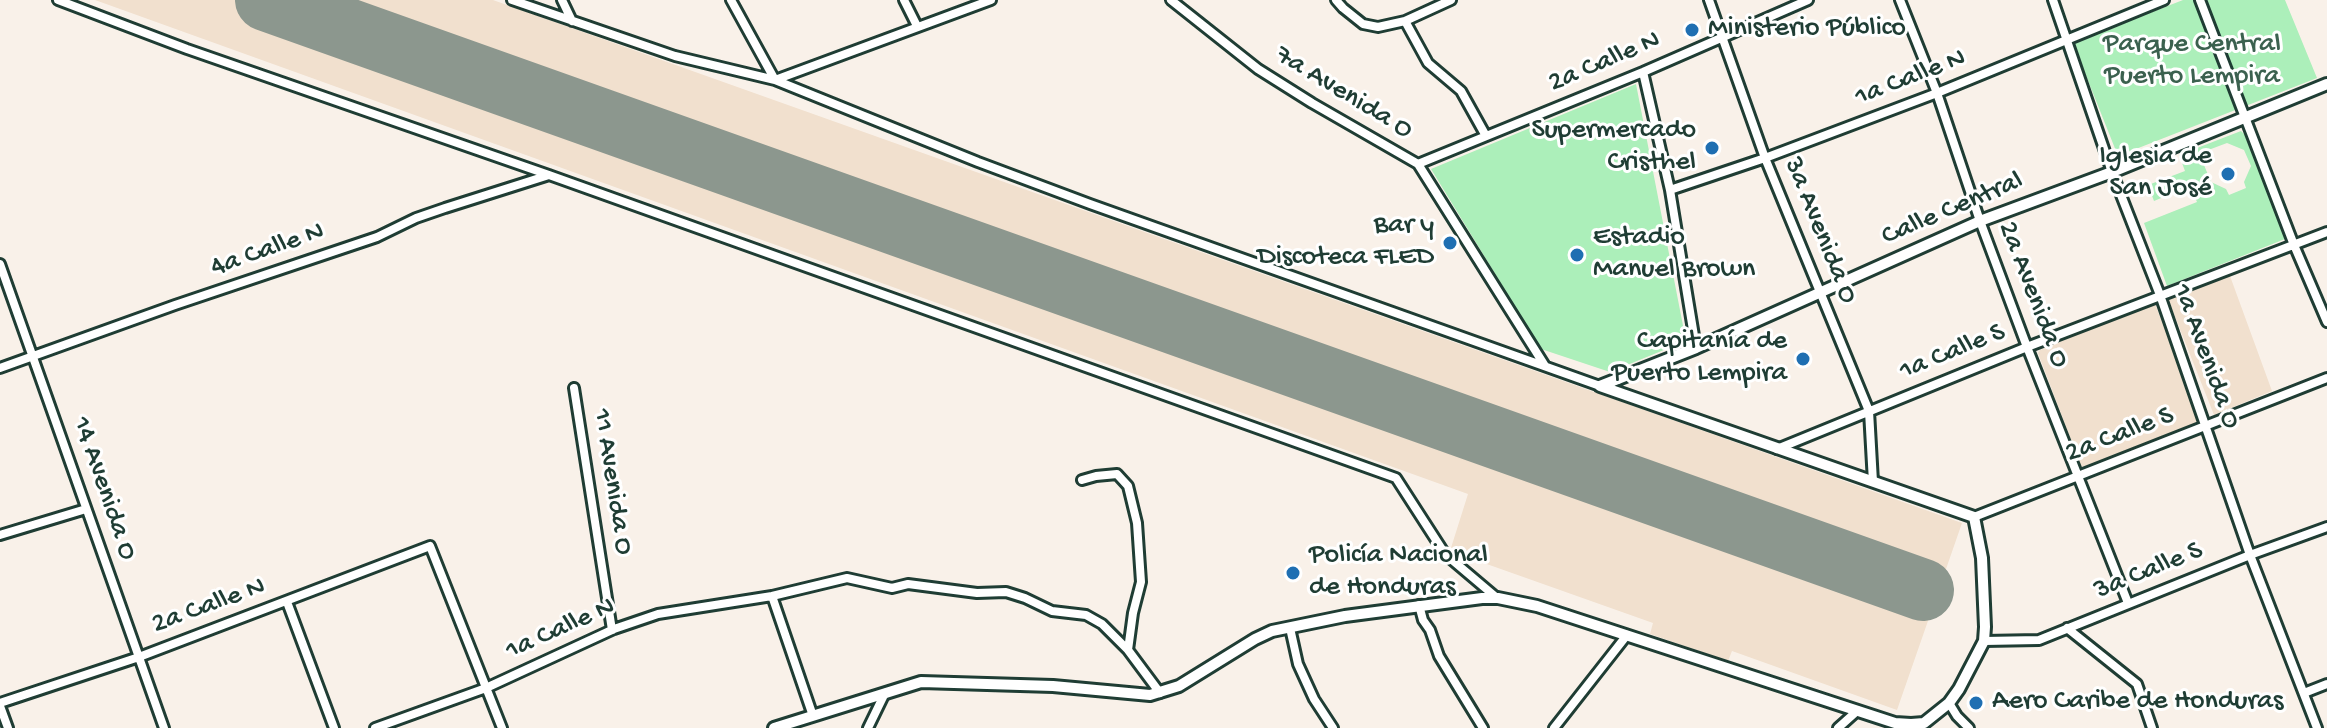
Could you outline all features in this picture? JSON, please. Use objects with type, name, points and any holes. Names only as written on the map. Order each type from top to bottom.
[{"type":"street","points":[[58,0],[187,49],[1396,478],[1445,554],[1498,598]]},
{"type":"street","points":[[512,0],[702,64],[775,80],[1062,194],[1777,450],[1974,517],[1982,558],[1984,641],[1949,703],[1929,720],[1911,724],[1895,723],[1537,606],[1498,598],[1419,605],[1272,631],[1179,686],[1150,695],[1053,686],[921,682],[774,728]]},
{"type":"street","points":[[562,0],[573,21]]},
{"type":"street","points":[[731,0],[775,80]]},
{"type":"street","points":[[904,0],[917,26]]},
{"type":"street","points":[[775,80],[991,0]]},
{"type":"street","name":"7a Avenida O","points":[[1171,0],[1258,69],[1418,164],[1546,367]]},
{"type":"street","points":[[1336,0],[1363,24],[1378,27],[1405,21],[1451,0]]},
{"type":"street","name":"3a Avenida O","points":[[1709,0],[1765,158],[1869,411],[1873,482]]},
{"type":"street","name":"2a Calle N","points":[[1418,164],[1643,72],[1808,0]]},
{"type":"street","name":"2a Avenida O","points":[[1900,0],[1937,93],[2027,347],[2128,603]]},
{"type":"street","name":"1a Avenida O","points":[[2053,0],[2250,555],[2317,728]]},
{"type":"street","name":"1a Calle N","points":[[1670,190],[1937,93],[2164,0]]},
{"type":"street","points":[[2200,0],[2294,245],[2327,322]]},
{"type":"street","points":[[1405,21],[1428,63],[1461,91],[1486,136]]},
{"type":"street","points":[[1643,72],[1670,190],[1696,348]]},
{"type":"street","name":"Calle Central","points":[[1600,386],[1821,294],[1980,221],[2112,172],[2327,84]]},
{"type":"street","name":"4a Calle N","points":[[0,368],[350,247],[445,208],[549,175]]},
{"type":"street","name":"1a Calle S","points":[[1777,450],[2027,347],[2327,232]]},
{"type":"street","name":"14 Avenida O","points":[[0,264],[164,728]]},
{"type":"street","name":"2a Calle S","points":[[1974,517],[2327,378]]},
{"type":"street","name":"11 Avenida O","points":[[574,388],[612,630]]},
{"type":"street","points":[[1082,480],[1117,474],[1128,486],[1137,523],[1141,582],[1128,650]]},
{"type":"street","points":[[0,535],[86,509]]},
{"type":"street","name":"3a Calle S","points":[[1984,641],[2039,640],[2327,527]]},
{"type":"street","name":"2a Calle N","points":[[0,705],[139,657],[430,546],[486,688]]},
{"type":"street","name":"1a Calle N","points":[[375,728],[486,688],[612,630],[658,614],[772,596],[847,578],[892,588],[908,584],[977,593],[1006,592],[1052,611],[1086,615],[1102,624],[1128,650],[1160,693]]},
{"type":"street","points":[[772,596],[813,716]]},
{"type":"street","points":[[287,602],[334,728]]},
{"type":"street","points":[[1419,605],[1439,656],[1483,728]]},
{"type":"street","points":[[1290,628],[1298,664],[1314,699],[1333,728]]},
{"type":"street","points":[[2067,628],[2137,684],[2152,728]]},
{"type":"street","points":[[1554,728],[1627,635]]},
{"type":"street","points":[[2304,693],[2327,684]]},
{"type":"street","points":[[486,688],[502,728]]},
{"type":"street","points":[[868,728],[885,693]]},
{"type":"street","points":[[1949,703],[1969,728]]},
{"type":"street","points":[[0,705],[8,728]]},
{"type":"street","points":[[1838,728],[1857,711]]},
{"type":"shaded area","points":[[95,0],[493,0],[1962,523],[1897,710],[1732,651],[1728,661],[1650,634],[1653,623],[1450,551],[1468,494]]},
{"type":"shaded area","points":[[2230,276],[2272,391],[2214,415],[2168,299]]},
{"type":"shaded area","points":[[2154,301],[2200,423],[2082,469],[2038,353]]},
{"type":"green space","name":"Parque Central Puerto Lempira","points":[[2183,0],[2285,0],[2317,78],[2118,156],[2073,43]]},
{"type":"green space","name":"Estadio Manuel Brown","points":[[1636,84],[1686,341],[1610,372],[1541,349],[1431,169]]},
{"type":"green space","points":[[2241,131],[2285,239],[2167,286],[2144,223],[2197,202],[2190,186],[2154,201],[2148,185],[2185,171],[2179,155]],"holes":[[[2227,143],[2244,150],[2251,166],[2244,182],[2246,188],[2229,195],[2226,189],[2211,182],[2204,165],[2211,149]]]},
{"type":"runway","points":[[266,0],[1923,590]]},
{"type":"place","name":"Ministerio Público","points":[[1692,30]]},
{"type":"place","name":"Supermercado Cristhel","points":[[1712,148]]},
{"type":"place","name":"Iglesia de San José","points":[[2228,174]]},
{"type":"place","name":"Bar y Discoteca FLED","points":[[1450,243]]},
{"type":"place","name":"Estadio Manuel Brown","points":[[1577,255]]},
{"type":"place","name":"Capitanía de Puerto Lempira","points":[[1803,359]]},
{"type":"place","name":"Policía Nacional de Honduras","points":[[1293,573]]},
{"type":"place","name":"Aero Caribe de Honduras","points":[[1976,703]]}]
